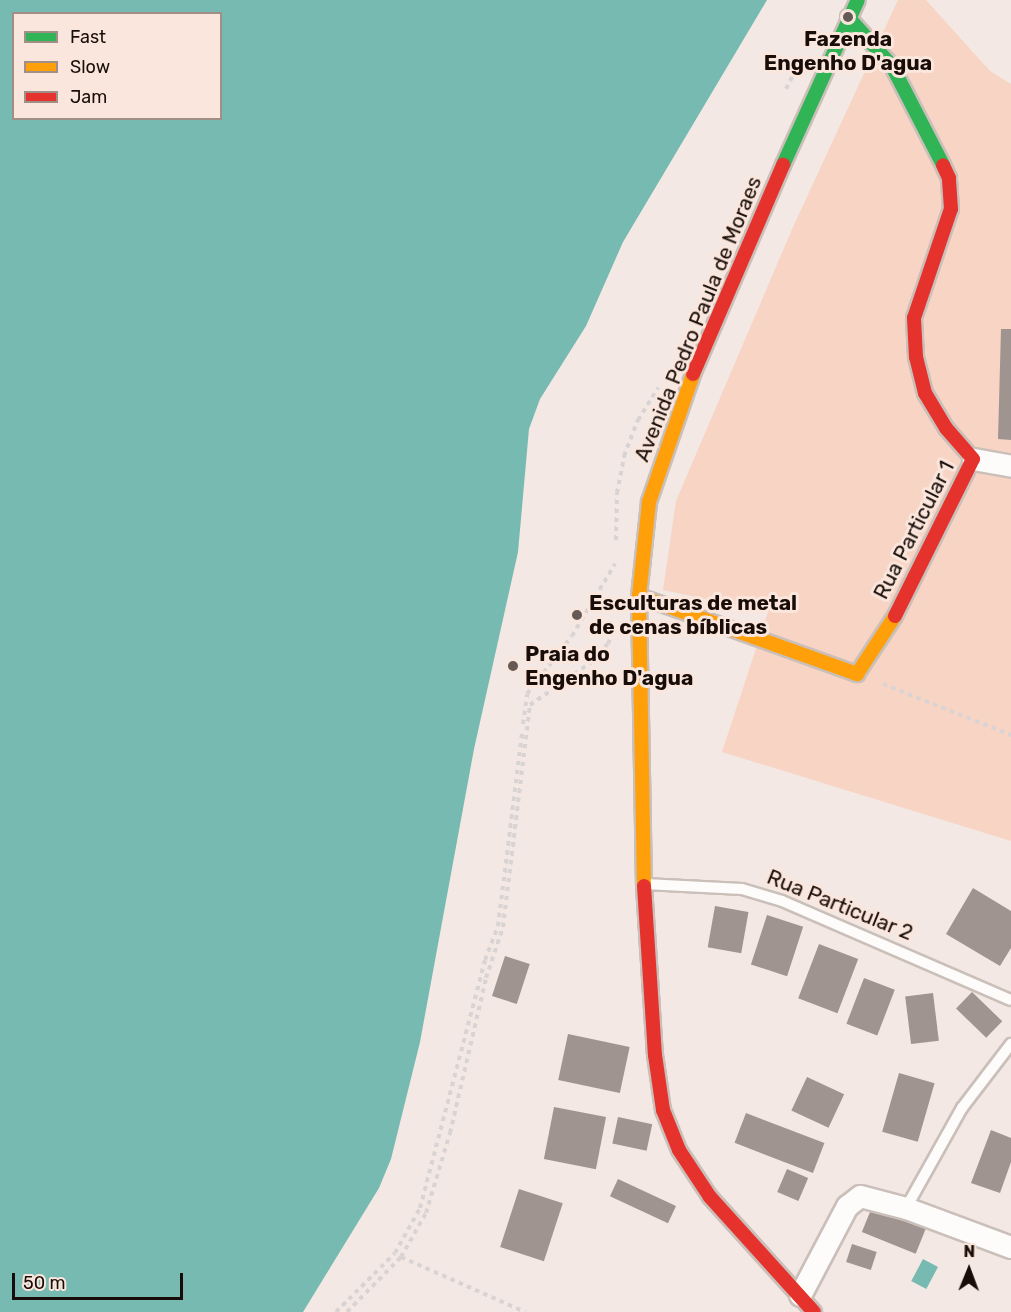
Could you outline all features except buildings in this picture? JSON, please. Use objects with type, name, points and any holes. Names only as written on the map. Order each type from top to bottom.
[{"type":"main road","name":"Avenida Pedro Paula de Moraes","points":[[814,1312],[710,1197],[679,1150],[663,1110],[655,1055],[644,884],[639,596],[642,544],[649,501],[680,407],[848,17],[858,0]]},
{"type":"main road","name":"Rua Particular 1","points":[[848,17],[892,66],[908,90],[949,178],[951,209],[914,318],[916,357],[925,393],[946,428],[973,459],[904,600],[877,648],[857,674]]},
{"type":"main road","points":[[639,596],[857,674]]},
{"type":"street","points":[[973,459],[1011,466]]},
{"type":"street","points":[[800,1295],[852,1200],[860,1196],[906,1208],[1011,1247]]},
{"type":"lane","name":"Rua Particular 2","points":[[644,884],[742,889],[782,901],[1011,1000]]},
{"type":"lane","points":[[906,1208],[962,1108],[1011,1044]]},
{"type":"path","points":[[786,91],[796,70]]},
{"type":"path","points":[[616,573],[617,493],[624,456],[638,420],[660,384]]},
{"type":"path","points":[[336,1312],[395,1253],[420,1208],[485,960],[498,926],[527,694],[573,636],[624,550],[642,544]]},
{"type":"path","points":[[347,1312],[401,1257],[426,1213],[450,1134],[486,978],[503,927],[530,705],[593,660],[608,644],[614,626]]},
{"type":"path","points":[[857,674],[1011,735]]},
{"type":"path","points":[[401,1257],[525,1312]]},
{"type":"shaded area","points":[[898,0],[926,0],[990,71],[1011,84],[1011,841],[722,752],[768,612],[663,590],[676,501],[793,227]]},
{"type":"water","points":[[0,0],[767,0],[623,242],[586,326],[540,399],[529,429],[518,552],[474,749],[420,1042],[391,1159],[379,1188],[303,1312],[0,1312]]},
{"type":"water","points":[[923,1259],[938,1267],[926,1289],[911,1281]]},
{"type":"traffic: fast","points":[[783,165],[858,0]]},
{"type":"traffic: fast","points":[[848,17],[892,66],[943,165]]},
{"type":"traffic: slow","points":[[644,886],[639,596],[649,502],[693,374]]},
{"type":"traffic: slow","points":[[639,596],[857,674],[895,616]]},
{"type":"traffic: jam","points":[[693,374],[783,165]]},
{"type":"traffic: jam","points":[[895,616],[973,459],[946,428],[925,393],[916,357],[914,318],[951,209],[949,178],[943,165]]},
{"type":"traffic: jam","points":[[644,886],[655,1055],[663,1110],[679,1150],[710,1197],[814,1312]]},
{"type":"place","name":"Fazenda Engenho D'agua","points":[[848,17]]},
{"type":"place","name":"Esculturas de metal de cenas bíblicas","points":[[577,615]]},
{"type":"place","name":"Praia do Engenho D'agua","points":[[513,666]]}]
